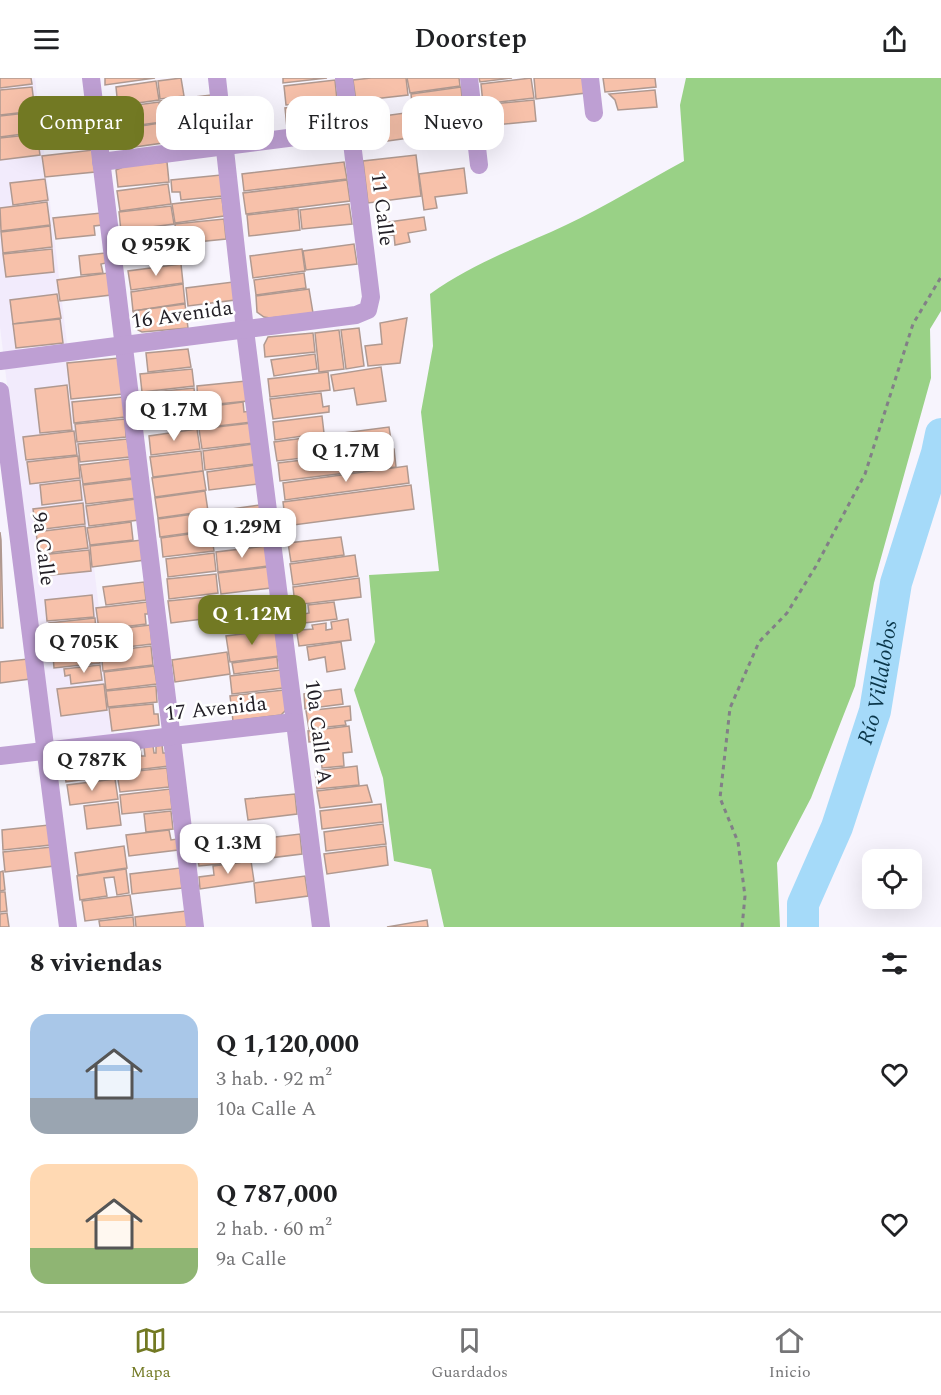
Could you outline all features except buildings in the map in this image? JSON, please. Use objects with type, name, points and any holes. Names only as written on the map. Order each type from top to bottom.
[{"type":"street","points":[[91,78],[195,927]]},
{"type":"street","name":"10a Calle A","points":[[217,78],[219,96]]},
{"type":"street","name":"11 Calle","points":[[344,78],[346,96]]},
{"type":"street","points":[[469,78],[479,165]]},
{"type":"street","points":[[590,78],[594,113]]},
{"type":"street","points":[[101,162],[200,150]]},
{"type":"street","name":"10a Calle A","points":[[225,150],[245,330],[321,927]]},
{"type":"street","name":"11 Calle","points":[[352,150],[371,300],[368,310]]},
{"type":"street","name":"16 Avenida","points":[[0,361],[356,315],[368,310]]},
{"type":"street","name":"9a Calle","points":[[0,391],[2,423],[68,927]]},
{"type":"street","name":"17 Avenida","points":[[0,756],[294,723]]},
{"type":"path","points":[[742,927],[745,896],[738,842],[720,798],[730,708],[759,642],[787,613],[816,566],[866,474],[913,324],[941,277]]},
{"type":"shaded area","points":[[0,78],[35,78],[37,96],[18,96],[18,150],[44,150],[115,741],[51,748],[0,327]]},
{"type":"green space","points":[[686,78],[941,78],[941,311],[930,329],[931,378],[874,583],[855,686],[811,798],[777,863],[780,927],[444,927],[431,869],[394,861],[383,778],[354,690],[375,642],[369,575],[439,571],[421,412],[433,346],[430,294],[480,264],[581,218],[684,161],[680,105]]},
{"type":"waterway","name":"Río Villalobos","points":[[803,927],[803,904],[837,827],[875,711],[896,583],[941,434]]}]
